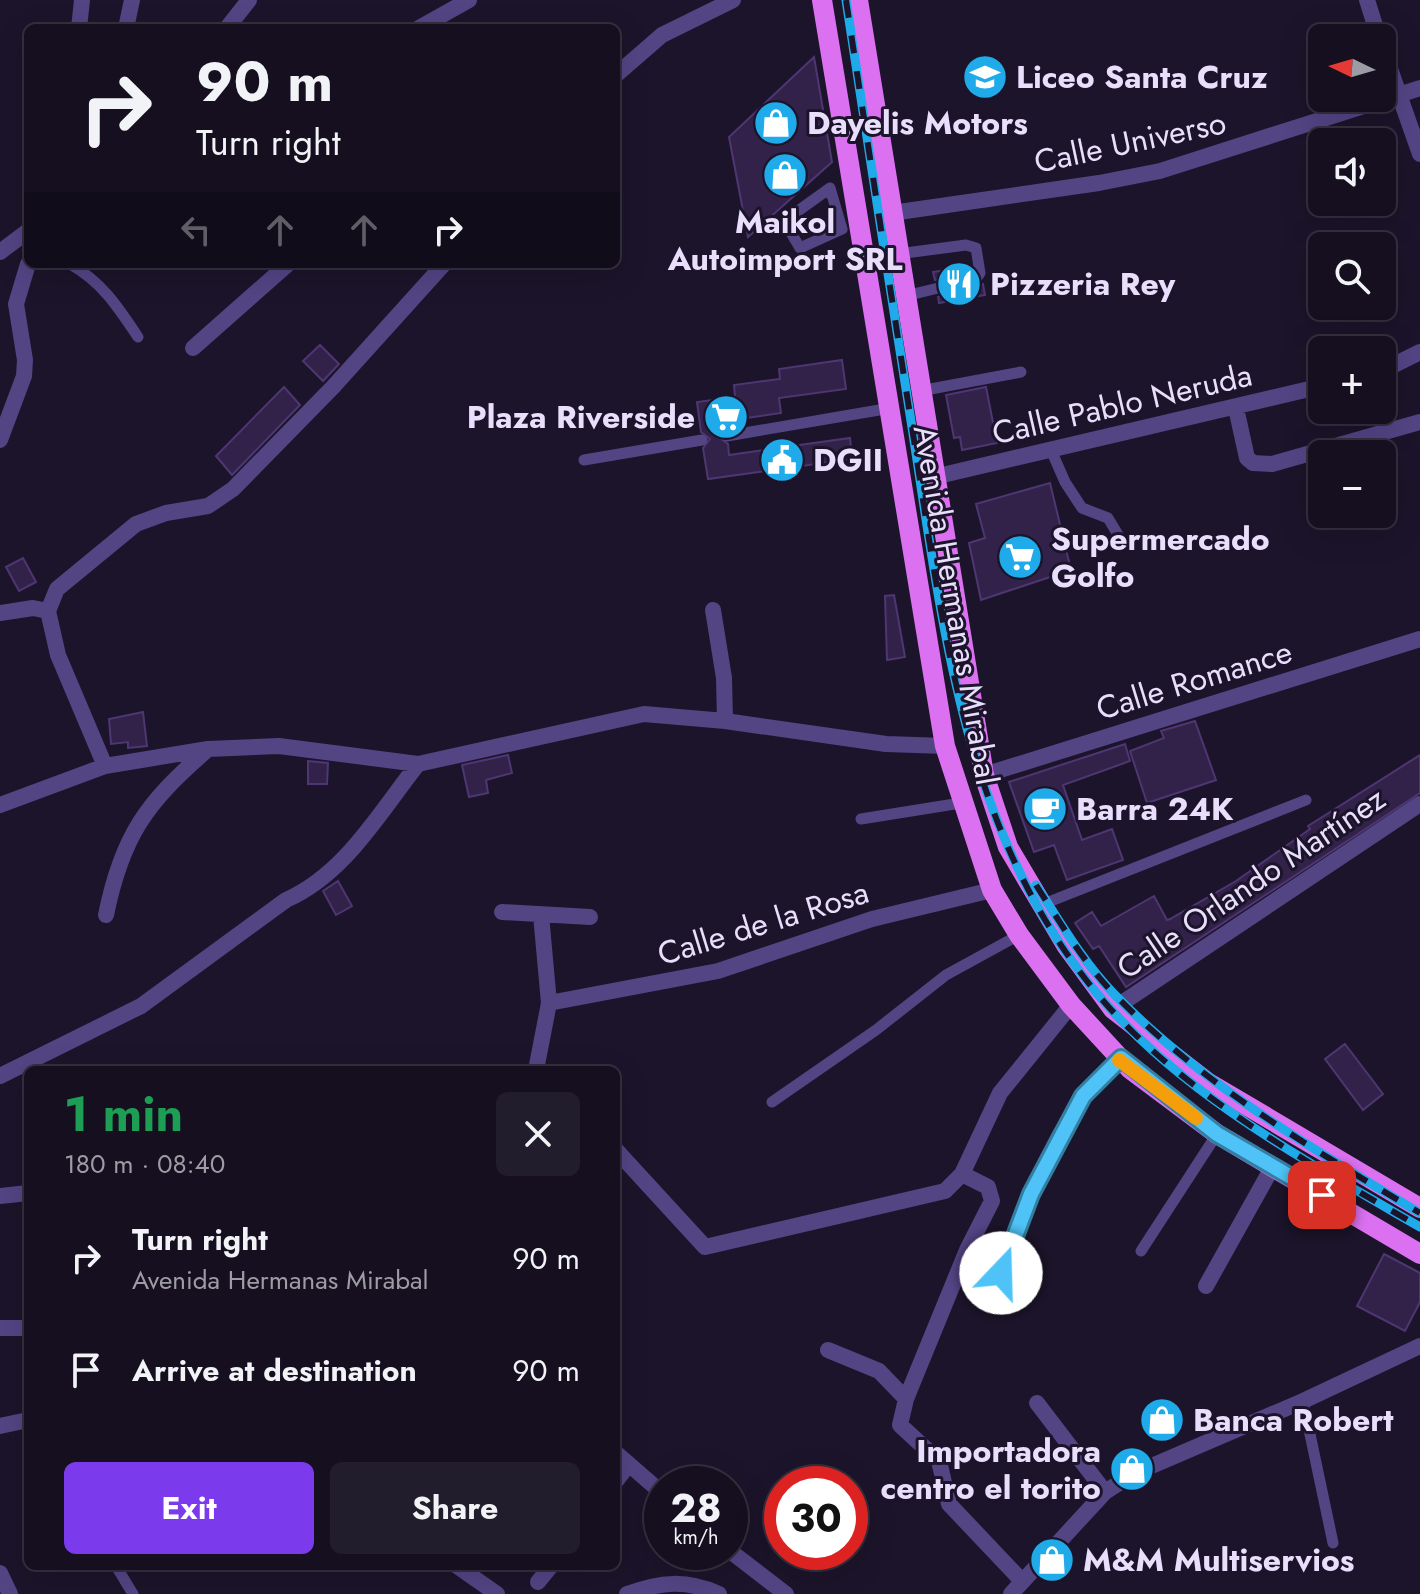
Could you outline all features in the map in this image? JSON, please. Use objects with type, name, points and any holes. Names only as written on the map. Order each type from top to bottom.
[{"type":"main road","name":"Avenida Hermanas Mirabal","points":[[822,0],[849,216],[891,408],[945,746],[961,803],[992,890],[1019,935],[1071,1005],[1121,1058],[1217,1134],[1420,1254]]},
{"type":"main road","name":"Avenida Hermanas Mirabal","points":[[858,0],[984,775],[1008,847],[1041,905],[1113,1009],[1207,1082],[1420,1208]]},
{"type":"street","points":[[79,24],[82,0]]},
{"type":"street","points":[[127,24],[132,0]]},
{"type":"street","points":[[230,24],[249,0]]},
{"type":"street","points":[[426,24],[469,0]]},
{"type":"street","points":[[620,72],[662,35],[733,0]]},
{"type":"street","points":[[1367,0],[1375,24]]},
{"type":"street","name":"Calle Universo","points":[[892,213],[1099,183],[1160,171],[1420,88]]},
{"type":"street","points":[[1396,89],[1420,154]]},
{"type":"street","points":[[0,252],[24,234]]},
{"type":"street","points":[[0,440],[24,376],[25,360],[16,304],[27,268]]},
{"type":"street","points":[[193,348],[283,268]]},
{"type":"street","points":[[105,766],[58,655],[48,611],[57,589],[136,524],[166,513],[208,506],[233,489],[333,387],[440,268]]},
{"type":"street","points":[[1396,364],[1420,352]]},
{"type":"street","name":"Calle Pablo Neruda","points":[[934,477],[1308,390]]},
{"type":"street","points":[[1236,408],[1247,458],[1265,465],[1420,422]]},
{"type":"street","points":[[0,613],[33,608],[48,611]]},
{"type":"street","points":[[713,610],[724,678],[725,721]]},
{"type":"street","name":"Calle Romance","points":[[984,775],[1420,639]]},
{"type":"street","points":[[0,805],[105,766],[208,749],[279,746],[418,764],[644,714],[725,721],[886,744],[945,746]]},
{"type":"street","points":[[106,915],[114,875],[130,834],[166,786],[208,749]]},
{"type":"street","points":[[0,1076],[141,1006],[286,900],[312,888],[332,873],[418,764]]},
{"type":"street","name":"Calle Orlando Martínez","points":[[1113,1009],[1420,804]]},
{"type":"street","name":"Calle de la Rosa","points":[[549,1003],[718,971],[872,919],[992,890]]},
{"type":"street","points":[[502,912],[590,917]]},
{"type":"street","points":[[537,1066],[549,1003],[541,942],[541,915]]},
{"type":"street","points":[[620,1154],[705,1247],[945,1191],[962,1174],[1000,1093],[1071,1005]]},
{"type":"street","points":[[991,1299],[1031,1194],[1083,1096],[1121,1058]]},
{"type":"street","points":[[1206,1286],[1273,1166]]},
{"type":"street","points":[[962,1174],[988,1187],[992,1201],[967,1250],[906,1399],[900,1425],[939,1461],[949,1504],[1022,1581]]},
{"type":"street","points":[[0,1196],[24,1193]]},
{"type":"street","points":[[0,1328],[24,1328]]},
{"type":"street","points":[[1011,1594],[1105,1492],[1133,1474],[1303,1401],[1420,1346]]},
{"type":"street","points":[[828,1350],[879,1371],[906,1399]]},
{"type":"street","points":[[1037,1403],[1105,1492]]},
{"type":"street","points":[[0,1426],[24,1421]]},
{"type":"street","points":[[623,1458],[644,1477]]},
{"type":"street","points":[[748,1565],[786,1594]]},
{"type":"street","points":[[463,1570],[497,1594]]},
{"type":"street","points":[[538,1582],[548,1570]]},
{"type":"street","points":[[0,1573],[10,1594]]},
{"type":"street","points":[[627,1594],[674,1582],[698,1585],[719,1594]]},
{"type":"lane","points":[[830,188],[849,216],[842,229],[800,248],[784,221],[830,188]]},
{"type":"lane","points":[[898,254],[966,245],[976,248],[980,273],[976,279],[905,296]]},
{"type":"lane","points":[[77,268],[95,279],[111,296],[138,337]]},
{"type":"lane","points":[[920,391],[1021,372]]},
{"type":"lane","points":[[727,436],[891,408]]},
{"type":"lane","points":[[584,460],[702,440]]},
{"type":"lane","points":[[1051,450],[1065,482],[1082,508],[1108,518],[1123,543]]},
{"type":"lane","points":[[1041,905],[1306,800]]},
{"type":"lane","points":[[861,819],[961,803]]},
{"type":"lane","points":[[772,1102],[876,1030],[946,975],[1019,935]]},
{"type":"lane","points":[[1141,1251],[1217,1134]]},
{"type":"lane","points":[[1303,1401],[1333,1543]]},
{"type":"lane","points":[[118,1570],[133,1594]]},
{"type":"building","points":[[814,57],[832,162],[748,237],[729,137]]},
{"type":"building","points":[[970,266],[971,272],[935,280],[933,272]]},
{"type":"building","points":[[983,284],[985,295],[939,303],[938,297]]},
{"type":"building","points":[[320,345],[339,364],[323,381],[303,361]]},
{"type":"building","name":"Plaza Riverside","points":[[842,360],[846,389],[779,398],[781,413],[725,421],[726,428],[719,437],[728,444],[729,455],[850,438],[852,459],[708,479],[703,448],[710,439],[701,432],[697,402],[735,397],[734,385],[780,379],[779,369]]},
{"type":"building","points":[[284,387],[300,405],[232,475],[216,456]]},
{"type":"building","points":[[986,387],[997,443],[962,450],[960,437],[954,438],[946,395]]},
{"type":"building","name":"Supermercado Golfo","points":[[1050,483],[1071,570],[981,600],[969,543],[985,538],[976,504]]},
{"type":"building","points":[[23,558],[36,582],[19,591],[6,567]]},
{"type":"building","points":[[894,595],[905,657],[887,660],[885,596]]},
{"type":"building","points":[[143,712],[147,746],[128,748],[128,742],[111,744],[109,719]]},
{"type":"building","points":[[1195,721],[1216,780],[1147,803],[1130,751],[1164,738],[1161,731]]},
{"type":"building","points":[[1125,744],[1130,761],[1063,785],[1082,840],[1112,829],[1123,860],[1067,880],[1054,845],[1034,852],[1009,782]]},
{"type":"building","points":[[508,755],[512,773],[486,780],[488,793],[469,797],[462,765]]},
{"type":"building","points":[[1420,755],[1420,793],[1126,987],[1099,946],[1093,949],[1075,923],[1092,912],[1101,926],[1154,896],[1167,920],[1170,919],[1236,881],[1310,829],[1308,826]]},
{"type":"building","points":[[308,761],[328,763],[327,784],[308,784]]},
{"type":"building","points":[[338,881],[352,906],[336,915],[323,891]]},
{"type":"building","points":[[1345,1044],[1383,1094],[1363,1110],[1325,1059]]},
{"type":"building","points":[[1384,1254],[1420,1273],[1420,1302],[1405,1331],[1357,1306]]},
{"type":"railway","points":[[846,0],[947,643],[985,787],[1012,856],[1047,922],[1090,985],[1161,1058],[1243,1121],[1420,1227]]},
{"type":"railway","points":[[1036,885],[1092,969],[1148,1027],[1260,1113],[1420,1213]]},
{"type":"slow traffic","points":[[1119,1060],[1121,1058],[1130,1069],[1196,1118]]},
{"type":"place","name":"Liceo Santa Cruz","points":[[985,77]]},
{"type":"place","name":"Dayelis Motors","points":[[776,123]]},
{"type":"place","name":"Maikol Autoimport SRL","points":[[785,175]]},
{"type":"place","name":"Pizzeria Rey","points":[[959,284]]},
{"type":"place","name":"Plaza Riverside","points":[[726,417]]},
{"type":"place","name":"DGII","points":[[782,460]]},
{"type":"place","name":"Supermercado Golfo","points":[[1020,557]]},
{"type":"place","name":"Barra 24K","points":[[1045,809]]},
{"type":"place","name":"Banca Robert","points":[[1162,1420]]},
{"type":"place","name":"Importadora centro el torito","points":[[1132,1469]]},
{"type":"place","name":"M&M Multiservios","points":[[1052,1560]]},
{"type":"route","points":[[1001,1273],[1031,1194],[1083,1096],[1121,1058],[1130,1069],[1217,1134],[1322,1195]]}]
